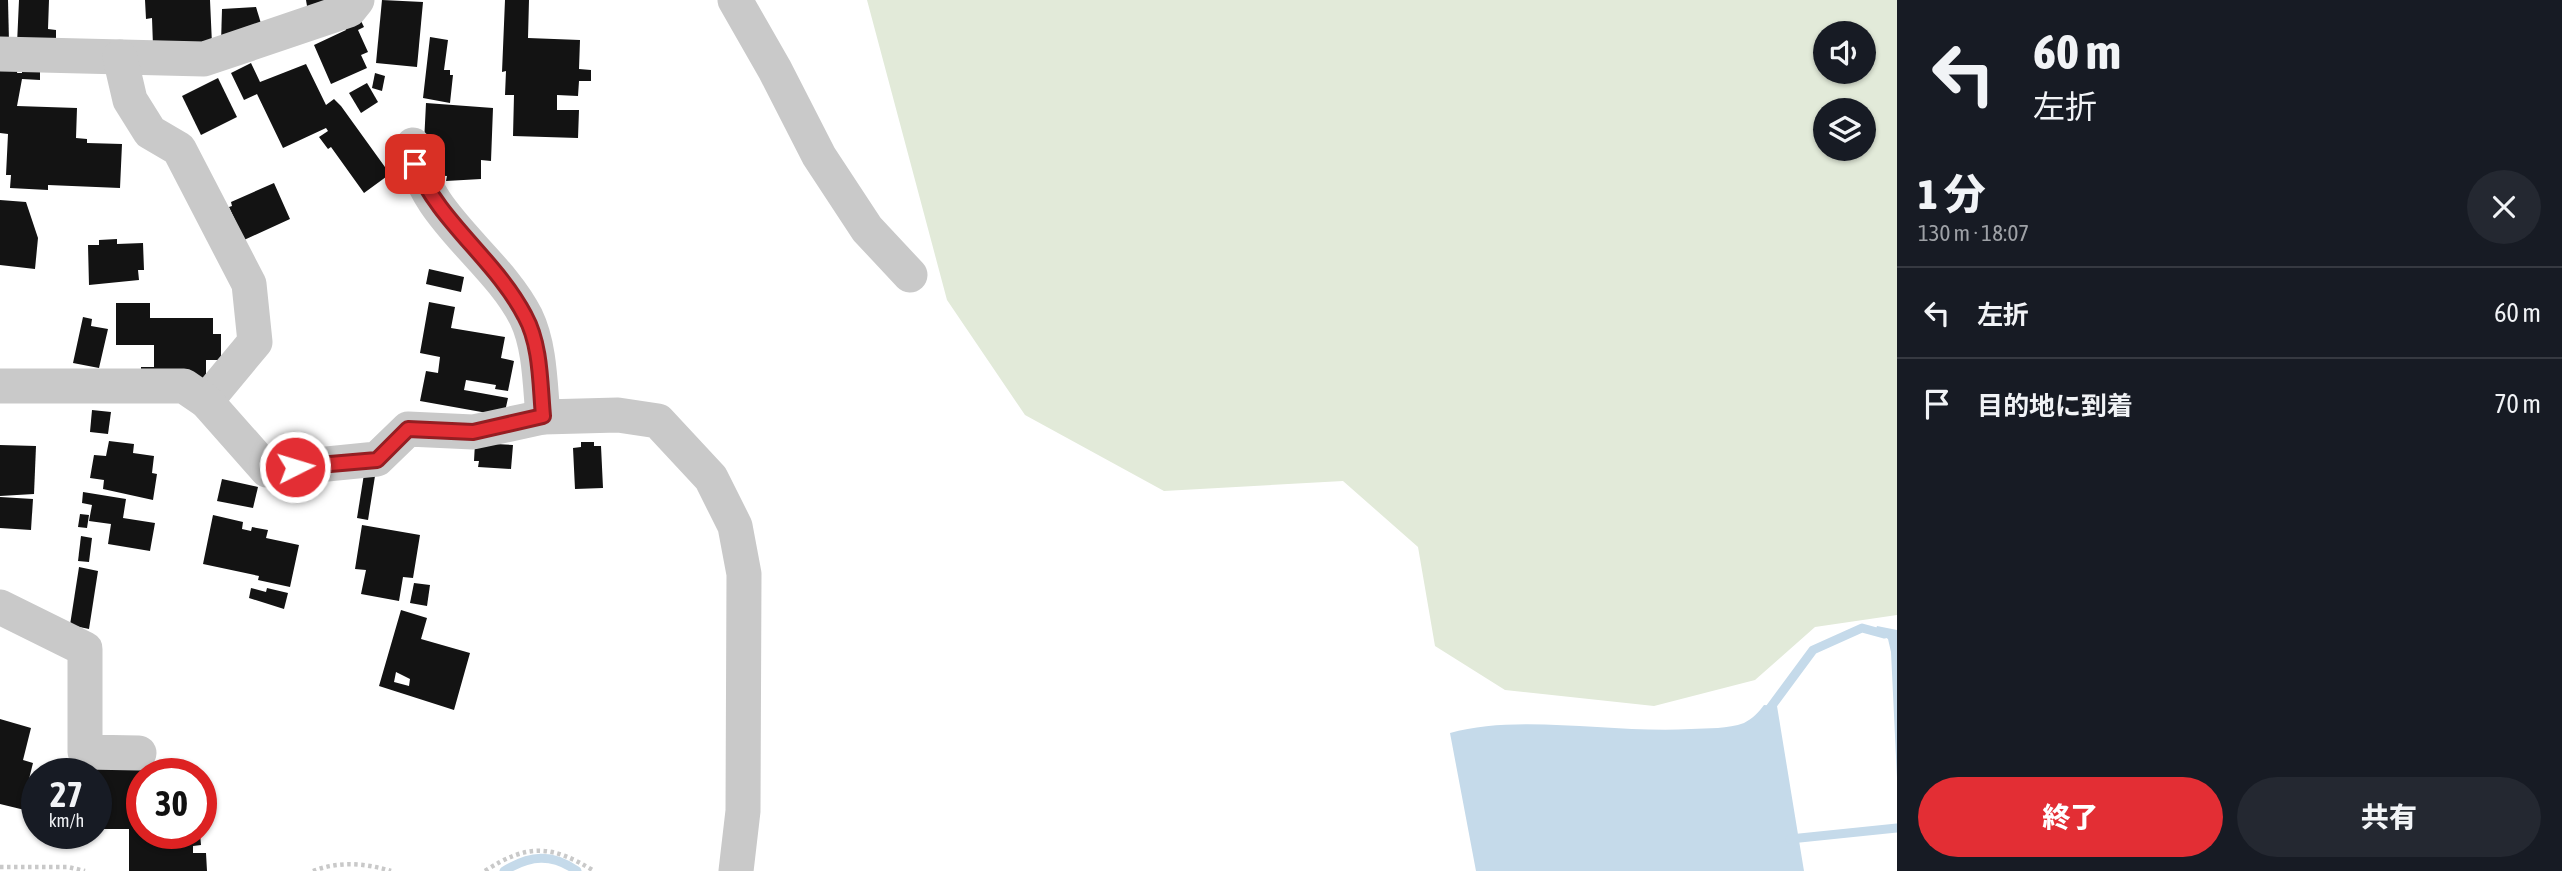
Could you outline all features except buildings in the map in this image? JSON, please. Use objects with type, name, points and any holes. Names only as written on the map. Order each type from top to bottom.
[{"type":"street","points":[[0,54],[204,59],[349,10],[357,0]]},
{"type":"street","points":[[735,0],[775,70],[818,156],[867,229],[910,275]]},
{"type":"street","points":[[120,57],[130,100],[150,132],[179,149],[249,284],[255,342],[206,401]]},
{"type":"street","points":[[413,145],[415,164],[426,190],[505,283],[526,318],[537,355],[543,416]]},
{"type":"street","points":[[0,386],[184,386],[206,401],[267,470],[377,460],[408,429],[473,432],[543,416],[618,415],[658,421],[711,478],[735,526],[744,574],[743,811],[736,871]]},
{"type":"street","points":[[0,607],[85,649],[85,752],[139,753]]},
{"type":"path","points":[[485,871],[518,854],[552,850],[570,856],[594,871]]},
{"type":"path","points":[[313,871],[327,866],[354,863],[391,871]]},
{"type":"path","points":[[0,867],[68,867],[85,871]]},
{"type":"green space","points":[[867,0],[1897,0],[1897,615],[1815,627],[1755,680],[1654,706],[1505,690],[1435,646],[1418,547],[1343,481],[1164,491],[1025,415],[947,300]]},
{"type":"water","points":[[1877,626],[1897,630],[1897,778],[1891,652],[1888,639],[1875,631]]},
{"type":"water","points":[[1764,705],[1777,706],[1804,871],[1476,871],[1450,733],[1477,727],[1537,724],[1662,730],[1725,727],[1747,721]]},
{"type":"waterway","points":[[1765,715],[1813,650],[1862,628],[1884,634]]},
{"type":"waterway","points":[[1790,839],[1897,828]]},
{"type":"waterway","points":[[504,871],[523,862],[541,858],[559,861],[577,871]]},
{"type":"route","points":[[295,467],[377,460],[408,429],[473,432],[543,416],[537,355],[526,318],[505,283],[426,190],[415,164]]}]
